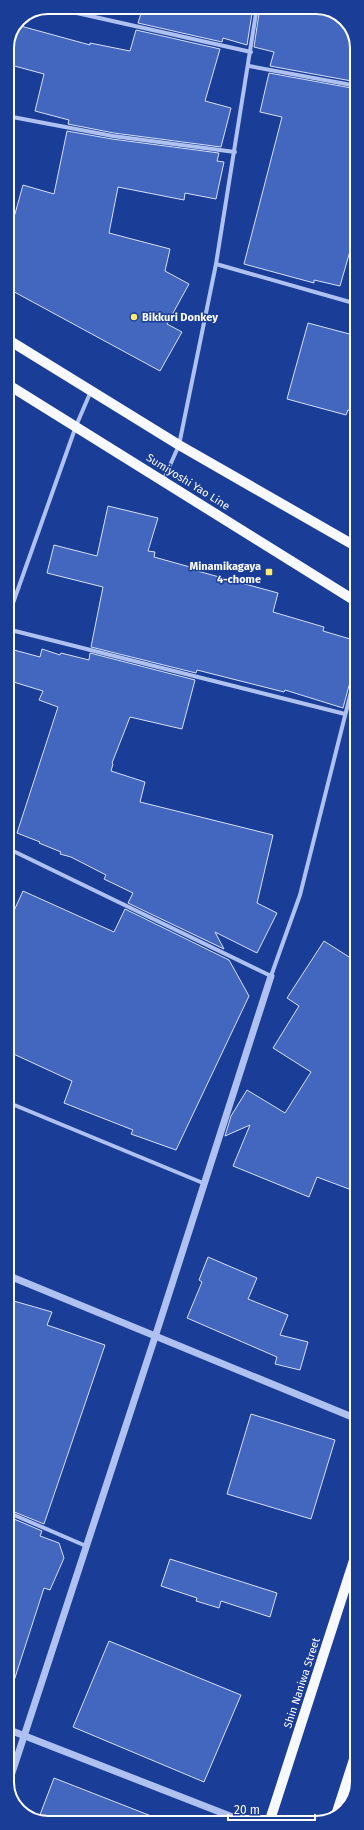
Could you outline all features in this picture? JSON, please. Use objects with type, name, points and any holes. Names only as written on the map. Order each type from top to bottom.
[{"type":"main road","points":[[14,344],[179,445],[350,543]]},
{"type":"main road","name":"Sumiyoshi Yao Line","points":[[14,388],[350,598]]},
{"type":"main road","name":"Shin Naniwa Street","points":[[272,1816],[350,1573]]},
{"type":"main road","points":[[338,1808],[350,1772]]},
{"type":"street","points":[[81,14],[251,52]]},
{"type":"street","points":[[163,481],[179,445],[216,264],[249,66],[256,14]]},
{"type":"street","points":[[249,66],[350,85]]},
{"type":"street","points":[[14,117],[113,136],[235,152]]},
{"type":"street","points":[[216,264],[350,302]]},
{"type":"street","points":[[14,600],[76,426],[91,391]]},
{"type":"street","points":[[14,631],[344,714]]},
{"type":"street","points":[[14,1767],[155,1338],[203,1183],[271,976],[300,895],[350,693]]},
{"type":"street","points":[[14,851],[271,976]]},
{"type":"street","points":[[14,1105],[203,1183]]},
{"type":"street","points":[[14,1278],[155,1338],[350,1416]]},
{"type":"street","points":[[14,1515],[86,1546]]},
{"type":"street","points":[[14,1732],[230,1816]]},
{"type":"building","points":[[141,14],[252,14],[247,45],[223,38],[222,42],[138,23]]},
{"type":"building","points":[[259,14],[319,14],[329,17],[343,27],[349,39],[350,81],[270,66],[274,52],[254,47]]},
{"type":"building","points":[[22,26],[90,45],[90,43],[130,51],[136,30],[220,49],[205,101],[231,108],[221,147],[114,133],[68,124],[69,120],[35,111],[44,74],[14,66],[15,41]]},
{"type":"building","points":[[269,73],[350,88],[350,251],[340,286],[314,280],[314,283],[244,264],[282,117],[260,112]]},
{"type":"building","points":[[67,131],[112,139],[219,153],[217,161],[224,162],[216,199],[185,193],[184,200],[118,187],[109,233],[170,249],[165,271],[189,284],[167,324],[182,332],[160,371],[14,292],[14,217],[23,185],[54,194]]},
{"type":"building","points":[[308,323],[350,334],[350,410],[348,410],[346,415],[287,399]]},
{"type":"building","points":[[108,506],[158,518],[148,551],[155,552],[154,557],[190,567],[190,569],[278,593],[273,612],[324,627],[323,631],[350,639],[350,682],[343,708],[285,690],[284,692],[197,670],[196,673],[91,647],[103,587],[47,573],[54,545],[97,556]]},
{"type":"building","points":[[42,649],[60,655],[61,653],[89,660],[90,653],[195,680],[182,729],[130,717],[112,763],[111,771],[145,782],[140,802],[273,835],[257,903],[277,913],[257,953],[215,932],[224,949],[128,903],[133,893],[104,879],[106,875],[71,857],[60,854],[61,852],[39,843],[40,842],[17,833],[58,707],[39,700],[43,691],[14,682],[14,650],[40,657]]},
{"type":"building","points":[[23,891],[114,932],[125,909],[229,960],[249,996],[176,1150],[131,1134],[133,1130],[64,1103],[72,1081],[14,1054],[14,911]]},
{"type":"building","points":[[324,941],[350,958],[350,1189],[317,1177],[309,1197],[233,1166],[250,1125],[225,1136],[231,1116],[247,1090],[285,1113],[311,1072],[273,1048],[299,1006],[287,998]]},
{"type":"building","points":[[208,1257],[257,1278],[248,1299],[288,1315],[280,1335],[308,1342],[300,1370],[275,1364],[277,1357],[187,1318],[202,1282],[199,1280]]},
{"type":"building","points":[[14,1301],[52,1312],[47,1325],[105,1345],[44,1524],[14,1512]]},
{"type":"building","points":[[251,1414],[335,1440],[311,1519],[227,1494]]},
{"type":"building","points":[[14,1519],[42,1531],[40,1536],[59,1543],[64,1558],[50,1590],[44,1588],[14,1681]]},
{"type":"building","points":[[170,1559],[277,1593],[270,1617],[221,1601],[219,1608],[196,1601],[197,1598],[161,1586]]},
{"type":"building","points":[[109,1641],[241,1695],[204,1782],[73,1727]]},
{"type":"building","points":[[54,1778],[151,1816],[45,1816],[40,1815]]},
{"type":"place","name":"Bikkuri Donkey","points":[[134,317]]},
{"type":"place","name":"Minamikagaya 4-chome","points":[[269,572]]}]
